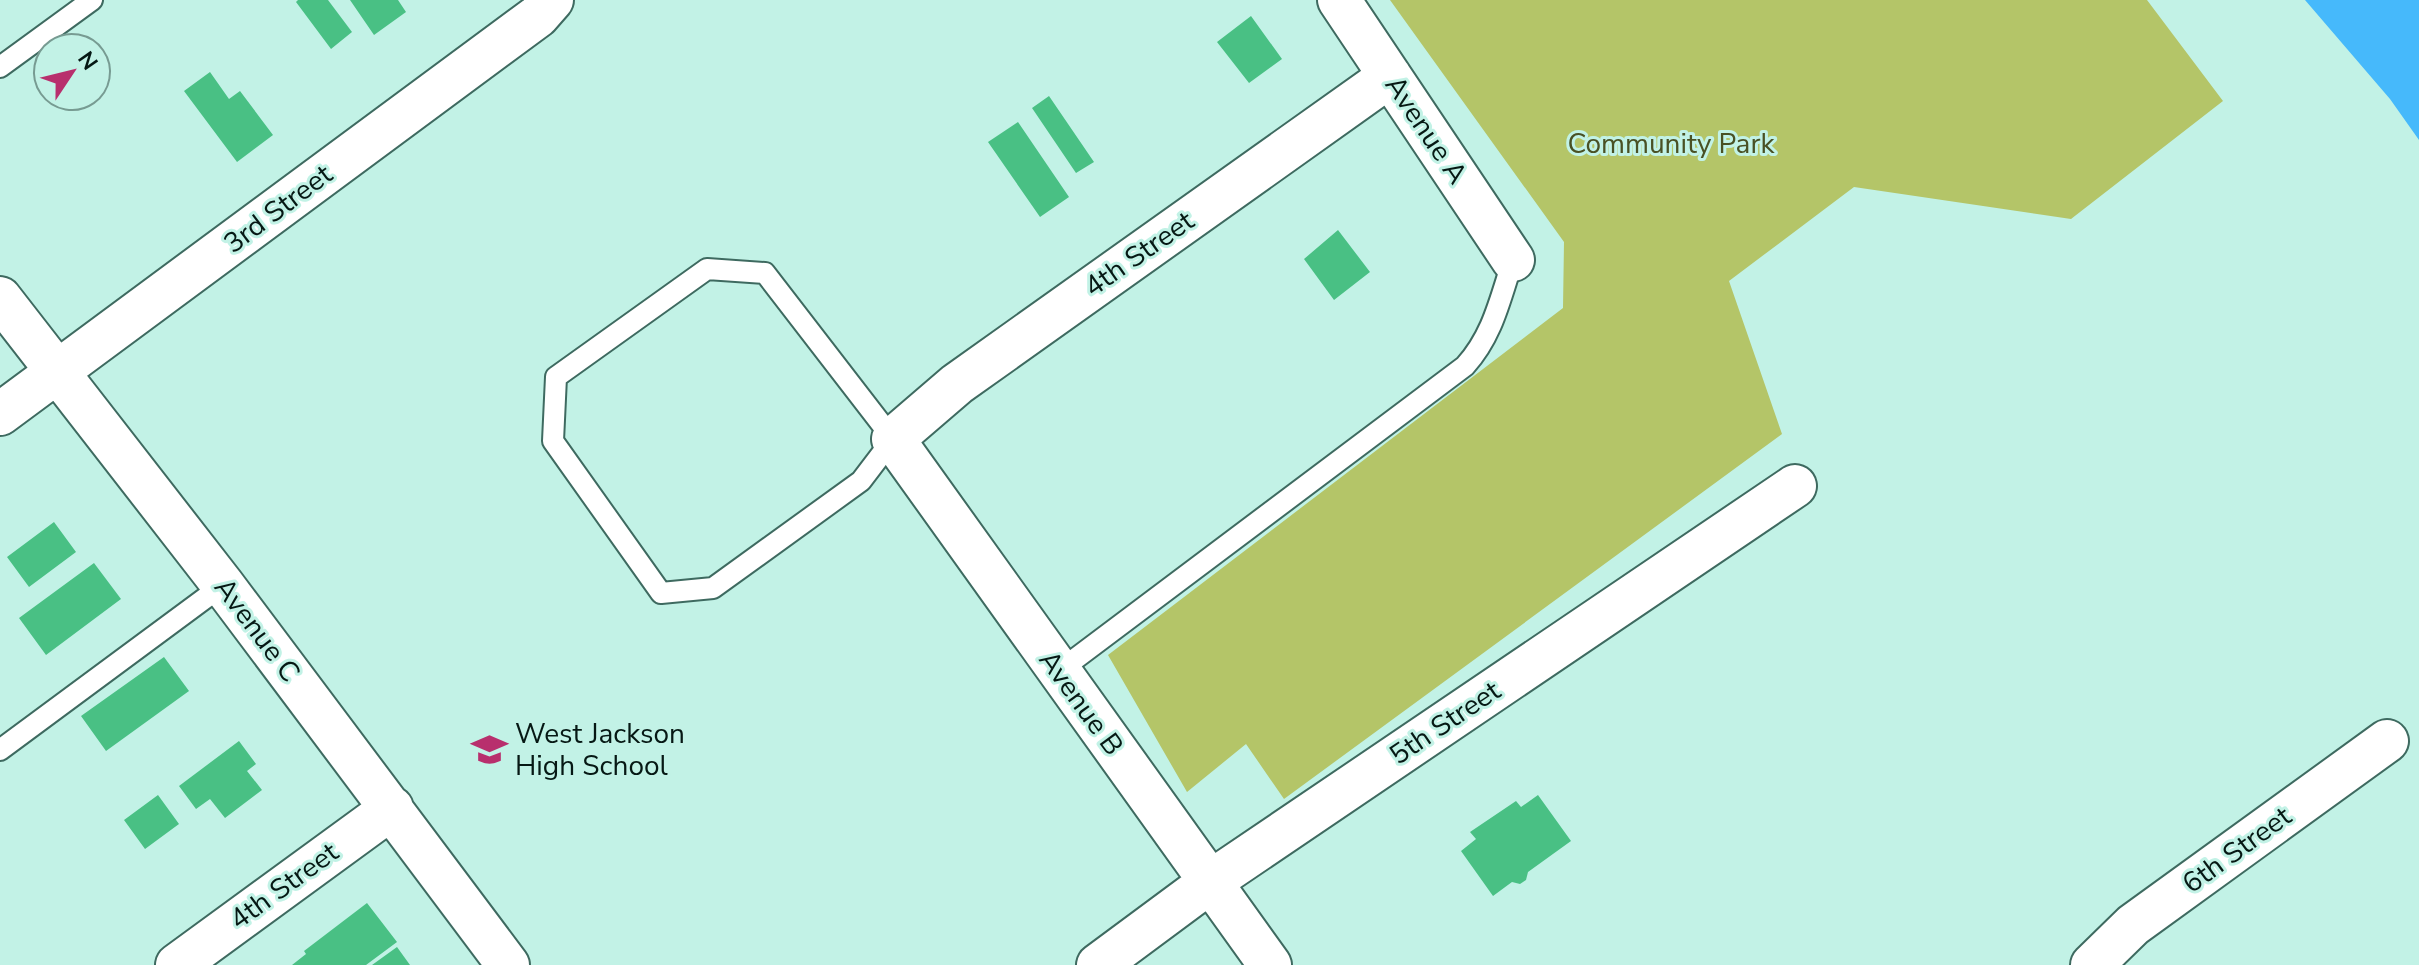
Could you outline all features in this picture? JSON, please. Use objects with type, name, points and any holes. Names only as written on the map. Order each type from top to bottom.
[{"type":"street","name":"3rd Street","points":[[0,414],[538,16],[552,0]]},
{"type":"street","name":"Avenue A","points":[[1339,0],[1513,260]]},
{"type":"street","name":"4th Street","points":[[893,439],[957,384],[1390,76]]},
{"type":"street","name":"Avenue C","points":[[0,298],[223,585],[508,965]]},
{"type":"street","name":"Avenue B","points":[[893,439],[1270,965]]},
{"type":"street","name":"5th Street","points":[[1098,965],[1210,882],[1795,486]]},
{"type":"street","name":"6th Street","points":[[2092,965],[2133,925],[2387,741]]},
{"type":"street","name":"4th Street","points":[[177,965],[392,808]]},
{"type":"lane","points":[[0,67],[92,0]]},
{"type":"lane","points":[[1059,671],[1465,366],[1494,324],[1513,260]]},
{"type":"lane","points":[[707,269],[765,273],[893,439],[861,481],[713,588],[661,593],[553,441],[556,377],[707,269]]},
{"type":"lane","points":[[0,750],[223,585]]},
{"type":"green space","name":"Community Park","points":[[1390,0],[2147,0],[2223,101],[2071,219],[1854,187],[1729,281],[1782,434],[1284,799],[1246,744],[1187,792],[1108,655],[1563,308],[1564,242]]},
{"type":"water","points":[[2305,0],[2419,0],[2419,140],[2390,99]]},
{"type":"building","points":[[328,0],[352,32],[331,49],[296,2]]},
{"type":"building","points":[[350,0],[398,0],[406,12],[374,35]]},
{"type":"building","points":[[1251,16],[1282,59],[1249,83],[1217,42]]},
{"type":"building","points":[[210,72],[229,99],[240,91],[273,135],[237,162],[184,91]]},
{"type":"building","points":[[1049,96],[1094,162],[1076,173],[1032,108]]},
{"type":"building","points":[[1018,122],[1069,197],[1040,217],[988,142]]},
{"type":"building","points":[[1338,230],[1370,272],[1334,300],[1304,259]]},
{"type":"building","points":[[54,522],[76,552],[29,587],[7,557]]},
{"type":"building","points":[[94,563],[121,599],[46,655],[19,618]]},
{"type":"building","points":[[164,657],[189,691],[106,751],[81,716]]},
{"type":"building","points":[[239,741],[256,764],[247,771],[262,790],[225,818],[210,799],[196,809],[179,786]]},
{"type":"building","points":[[158,795],[179,824],[145,849],[124,820]]},
{"type":"building","points":[[1538,795],[1571,841],[1528,872],[1526,880],[1520,884],[1512,882],[1493,896],[1461,851],[1476,839],[1470,832],[1516,801],[1521,807]]},
{"type":"building","points":[[367,903],[397,942],[366,965],[292,965],[306,954],[304,951]]},
{"type":"building","points":[[397,947],[410,965],[372,965]]},
{"type":"place","name":"West Jackson High School","points":[[489,750]]}]
